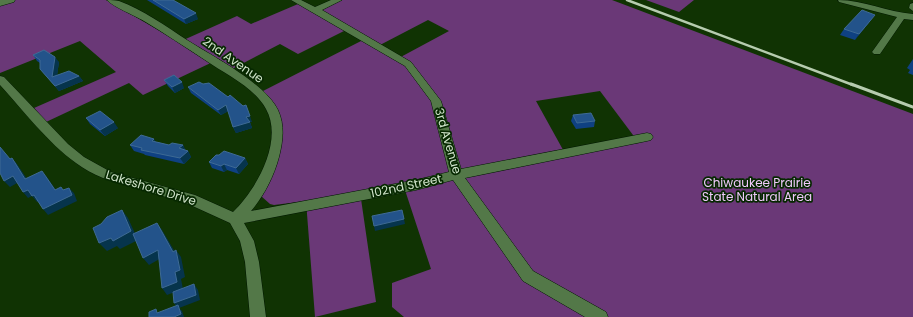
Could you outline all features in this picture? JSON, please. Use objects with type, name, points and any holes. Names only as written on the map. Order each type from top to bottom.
[{"type":"street","points":[[0,3],[11,0]]},
{"type":"street","name":"2nd Avenue","points":[[111,0],[136,13],[234,75],[255,90],[265,99],[270,107],[276,122],[277,134],[272,161],[253,200],[235,219]]},
{"type":"street","name":"3rd Avenue","points":[[296,0],[408,64],[436,101],[456,175],[528,276],[600,317]]},
{"type":"street","points":[[315,10],[338,0]]},
{"type":"street","points":[[842,0],[902,16],[913,17]]},
{"type":"street","points":[[877,52],[902,16]]},
{"type":"street","name":"Lakeshore Drive","points":[[0,79],[54,138],[80,160],[90,166],[107,175],[190,199],[235,219]]},
{"type":"street","name":"102nd Street","points":[[235,219],[416,185],[456,175],[648,137]]},
{"type":"street","points":[[235,219],[247,241],[258,317]]},
{"type":"green space","name":"Chiwaukee Prairie State Natural Area","points":[[4,0],[106,0],[179,42],[237,16],[251,24],[298,4],[316,13],[342,0],[612,0],[913,114],[913,317],[404,317],[392,307],[392,283],[431,269],[403,184],[360,192],[376,302],[315,317],[306,201],[274,205],[270,204],[261,196],[280,140],[261,92],[363,40],[350,28],[298,54],[280,44],[232,69],[217,60],[143,95],[129,83],[46,122],[34,108],[116,72],[80,41],[0,73],[0,4]],"holes":[[[428,20],[449,31],[397,59],[380,45]],[[600,91],[639,143],[622,145],[567,157],[536,101]]]},
{"type":"green space","points":[[646,0],[694,0],[679,12]]},
{"type":"building","points":[[153,0],[173,0],[196,13],[184,19]]},
{"type":"building","points":[[862,10],[875,15],[859,34],[844,29]]},
{"type":"building","points":[[44,50],[55,57],[52,77],[69,71],[79,76],[55,86],[40,69],[40,60],[33,55]]},
{"type":"building","points":[[174,75],[182,82],[172,87],[164,80]]},
{"type":"building","points":[[199,82],[203,84],[209,83],[228,97],[230,95],[243,106],[246,105],[250,116],[246,117],[250,122],[233,127],[226,105],[218,110],[188,87]]},
{"type":"building","points":[[100,111],[114,122],[100,130],[86,118]]},
{"type":"building","points":[[591,113],[595,121],[577,123],[573,115]]},
{"type":"building","points":[[141,135],[154,139],[152,141],[169,145],[172,143],[183,145],[179,148],[188,151],[180,158],[141,150],[142,148],[130,145]]},
{"type":"building","points":[[0,147],[10,159],[12,158],[25,179],[42,171],[55,190],[61,187],[63,190],[69,188],[72,195],[43,209],[34,195],[32,196],[28,190],[23,192],[13,176],[4,181],[0,173]]},
{"type":"building","points":[[224,151],[245,158],[236,168],[224,164],[221,166],[209,162],[216,155],[219,155]]},
{"type":"building","points":[[122,210],[131,231],[113,241],[111,238],[99,243],[93,228],[101,224],[107,217]]},
{"type":"building","points":[[402,210],[404,219],[374,226],[372,216]]},
{"type":"building","points":[[157,223],[173,252],[176,250],[180,270],[175,272],[177,282],[162,288],[158,250],[143,258],[133,234]]},
{"type":"building","points":[[194,284],[196,295],[174,303],[173,292]]},
{"type":"building","points":[[178,305],[181,314],[174,317],[149,317],[149,312],[156,309],[157,313]]},
{"type":"railway","points":[[627,0],[853,85]]},
{"type":"railway","points":[[851,84],[913,107]]}]
